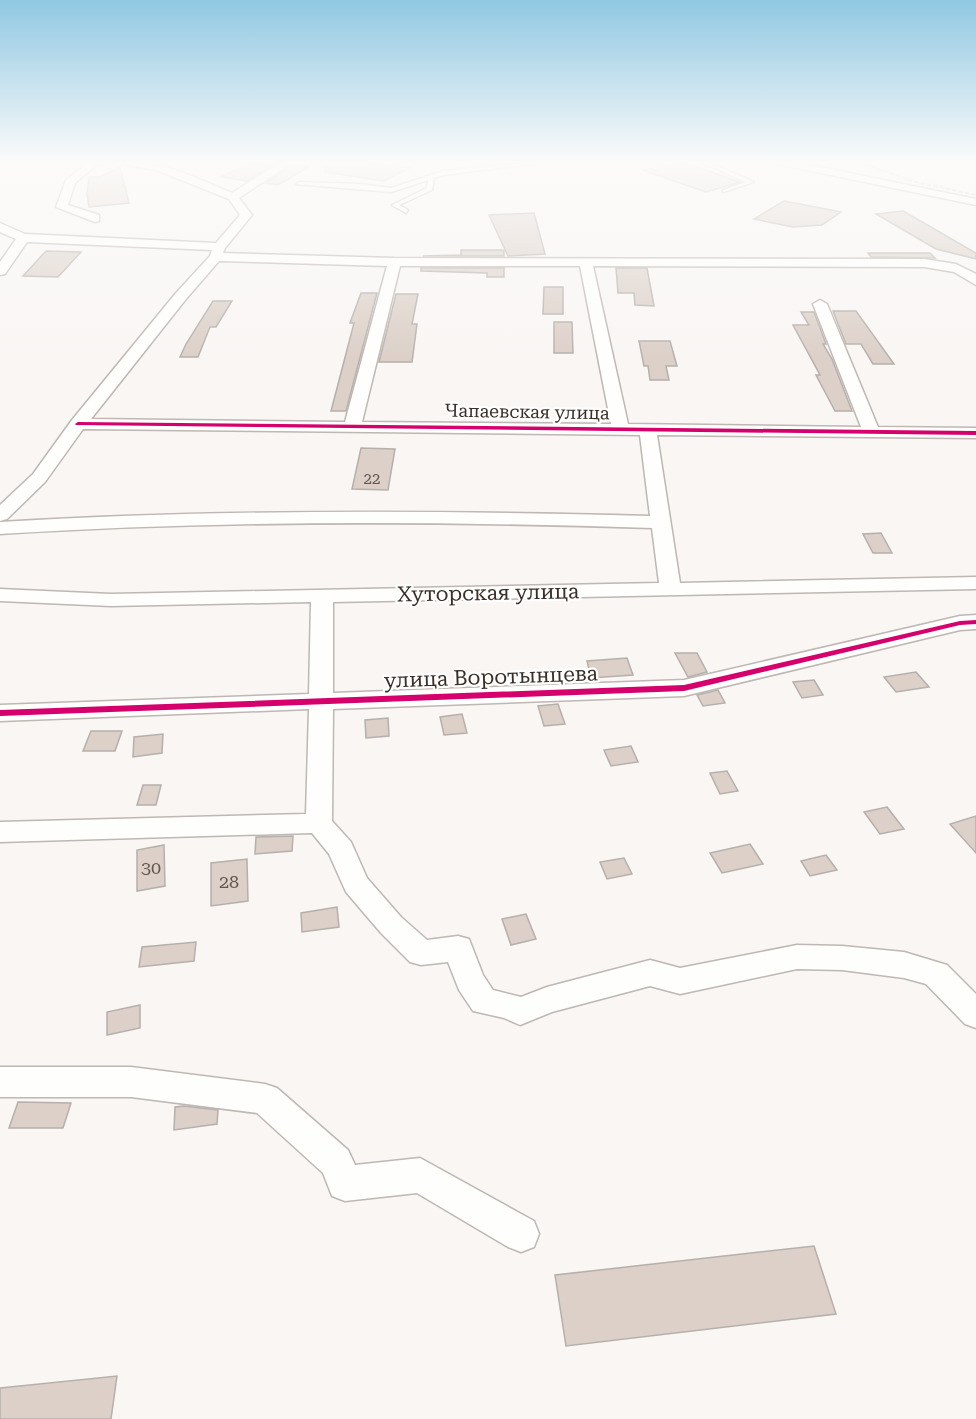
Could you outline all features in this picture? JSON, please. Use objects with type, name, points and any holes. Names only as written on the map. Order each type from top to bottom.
[{"type":"street","points":[[4,228],[23,238],[394,262],[947,264],[970,274],[976,281]]},
{"type":"street","points":[[0,515],[39,478],[78,424],[236,228]]},
{"type":"street","points":[[0,271],[23,238]]},
{"type":"street","points":[[352,427],[394,262]]},
{"type":"street","points":[[586,263],[620,429]]},
{"type":"street","points":[[820,304],[872,432]]},
{"type":"street","name":"Чапаевская улица","points":[[78,424],[976,433]]},
{"type":"street","points":[[648,430],[670,589]]},
{"type":"street","points":[[0,528],[116,520],[498,517],[661,522]]},
{"type":"street","name":"Хуторская улица","points":[[0,596],[111,600],[976,583]]},
{"type":"street","points":[[322,596],[319,823],[341,849],[356,884],[391,925],[421,953],[458,948],[470,981],[484,1002],[508,1005],[520,1011],[547,1000],[650,973],[680,981],[797,957],[904,965],[936,974],[976,1014]]},
{"type":"street","name":"улица Воротынцева","points":[[0,713],[684,688],[960,623],[976,622]]},
{"type":"street","points":[[0,832],[319,823]]},
{"type":"street","points":[[0,1082],[131,1082],[265,1099],[336,1162],[345,1184],[420,1175],[521,1234]]},
{"type":"building","points":[[495,228],[538,228],[545,254],[508,256]]},
{"type":"building","points":[[900,228],[933,228],[976,253],[976,259],[936,249]]},
{"type":"building","points":[[461,250],[504,250],[504,256],[423,256],[461,255]]},
{"type":"building","points":[[46,251],[81,252],[58,277],[23,276]]},
{"type":"building","points":[[868,253],[930,253],[935,258],[871,257]]},
{"type":"building","points":[[421,268],[504,268],[504,277],[487,277],[487,273],[421,271]]},
{"type":"building","points":[[616,268],[647,268],[654,306],[635,305],[634,293],[618,293]]},
{"type":"building","points":[[544,287],[563,287],[563,314],[543,314]]},
{"type":"building","points":[[361,293],[377,293],[346,411],[331,411],[354,323],[350,323]]},
{"type":"building","points":[[396,294],[418,294],[412,324],[417,324],[412,362],[379,362]]},
{"type":"building","points":[[213,301],[232,301],[216,327],[210,327],[198,357],[180,357],[186,344]]},
{"type":"building","points":[[833,311],[856,311],[894,364],[873,364],[861,344],[846,344]]},
{"type":"building","points":[[801,312],[814,312],[826,344],[823,344],[832,359],[852,411],[835,411],[816,375],[820,375],[793,325],[809,325]]},
{"type":"building","points":[[554,322],[572,322],[573,353],[554,353]]},
{"type":"building","points":[[639,341],[670,341],[677,366],[666,366],[669,380],[650,380],[648,366],[644,366]]},
{"type":"building","points":[[361,448],[395,449],[388,490],[352,489]]},
{"type":"building","points":[[881,533],[892,553],[873,553],[863,534]]},
{"type":"building","points":[[675,653],[697,653],[707,672],[688,677]]},
{"type":"building","points":[[627,658],[633,675],[591,678],[587,661]]},
{"type":"building","points":[[916,672],[929,687],[896,692],[884,677]]},
{"type":"building","points":[[814,680],[823,695],[802,698],[793,682]]},
{"type":"building","points":[[718,690],[725,703],[703,706],[697,695]]},
{"type":"building","points":[[558,704],[565,724],[544,726],[538,706]]},
{"type":"building","points":[[462,714],[467,733],[444,735],[440,717]]},
{"type":"building","points":[[388,718],[389,736],[366,738],[365,720]]},
{"type":"building","points":[[91,731],[122,731],[115,751],[83,751]]},
{"type":"building","points":[[163,734],[162,753],[133,757],[134,737]]},
{"type":"building","points":[[631,746],[638,762],[611,766],[604,750]]},
{"type":"building","points":[[727,771],[738,791],[720,794],[710,773]]},
{"type":"building","points":[[143,785],[161,785],[156,805],[137,805]]},
{"type":"building","points":[[887,807],[904,829],[880,834],[864,812]]},
{"type":"building","points":[[976,816],[976,853],[950,824]]},
{"type":"building","points":[[293,836],[292,851],[255,854],[256,837]]},
{"type":"building","points":[[750,844],[763,864],[722,873],[710,853]]},
{"type":"building","points":[[164,845],[165,886],[137,891],[137,850]]},
{"type":"building","points":[[826,855],[837,870],[810,876],[801,861]]},
{"type":"building","points":[[624,858],[632,874],[607,879],[600,862]]},
{"type":"building","points":[[247,859],[248,901],[211,906],[211,863]]},
{"type":"building","points":[[337,907],[339,927],[302,932],[301,913]]},
{"type":"building","points":[[526,914],[536,939],[511,945],[502,919]]},
{"type":"building","points":[[196,942],[194,961],[139,967],[142,947]]},
{"type":"building","points":[[140,1005],[140,1028],[107,1035],[107,1012]]},
{"type":"building","points":[[18,1102],[71,1103],[63,1128],[9,1128]]},
{"type":"building","points":[[175,1107],[218,1110],[217,1124],[174,1130]]},
{"type":"building","points":[[814,1246],[836,1314],[566,1346],[555,1275]]},
{"type":"building","points":[[117,1376],[111,1419],[0,1419],[0,1388]]},
{"type":"cycle path","points":[[78,424],[976,433]]},
{"type":"cycle path","points":[[0,713],[684,688],[960,623],[976,622]]}]
